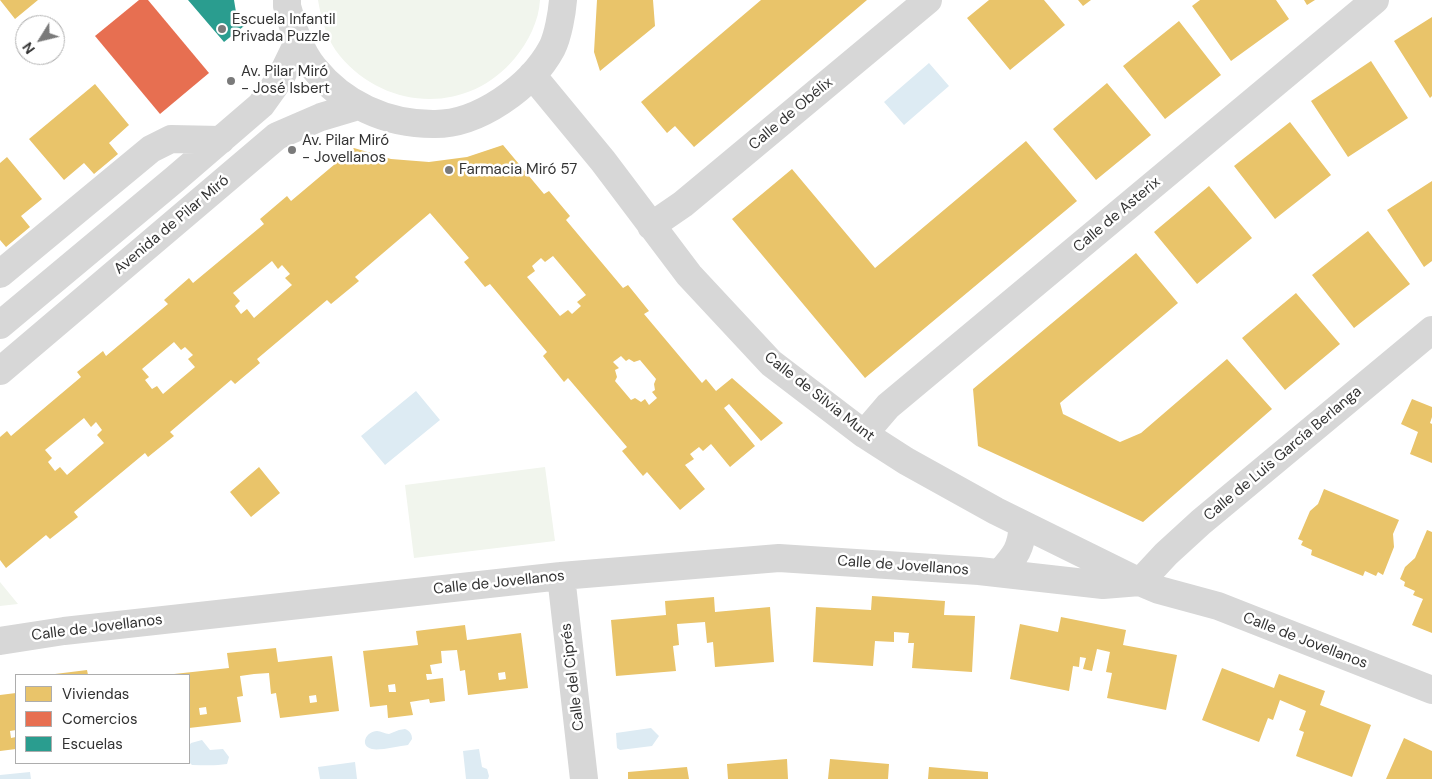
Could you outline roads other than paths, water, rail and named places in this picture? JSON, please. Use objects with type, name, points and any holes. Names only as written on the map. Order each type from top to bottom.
[{"type":"street","points":[[287,0],[287,6],[298,42],[313,67],[334,88],[358,106],[386,119],[434,125],[468,119],[510,96],[532,75],[552,47],[563,0]]},
{"type":"street","name":"Calle de Obélix","points":[[652,226],[683,204],[928,0]]},
{"type":"street","name":"Calle de Asterix","points":[[864,434],[888,406],[1375,0]]},
{"type":"street","points":[[0,325],[261,105],[280,76],[298,42]]},
{"type":"street","name":"Calle de Silvia Munt","points":[[532,75],[603,161],[689,275],[771,363],[864,434],[906,461],[1023,525],[1140,582]]},
{"type":"street","name":"Avenida de Pilar Miró","points":[[0,371],[277,136],[321,117],[358,106]]},
{"type":"street","points":[[0,274],[151,149],[171,139],[221,140]]},
{"type":"street","name":"Calle de Luis García Berlanga","points":[[1140,582],[1166,554],[1201,522],[1432,330]]},
{"type":"street","points":[[1000,573],[1014,558],[1022,542],[1023,525]]},
{"type":"street","name":"Calle de Jovellanos","points":[[0,641],[64,631],[561,576],[779,558],[1000,573],[1103,585],[1140,582],[1159,590],[1218,606],[1432,690]]},
{"type":"street","name":"Calle del Ciprés","points":[[561,576],[584,779]]},
{"type":"place","name":"Escuela Infantil Privada Puzzle","points":[[222,29]]},
{"type":"place","name":"Av. Pilar Miró - José Isbert","points":[[231,81]]},
{"type":"place","name":"Av. Pilar Miró - Jovellanos","points":[[292,150]]},
{"type":"place","name":"Farmacia Miró 57","points":[[449,170]]}]
